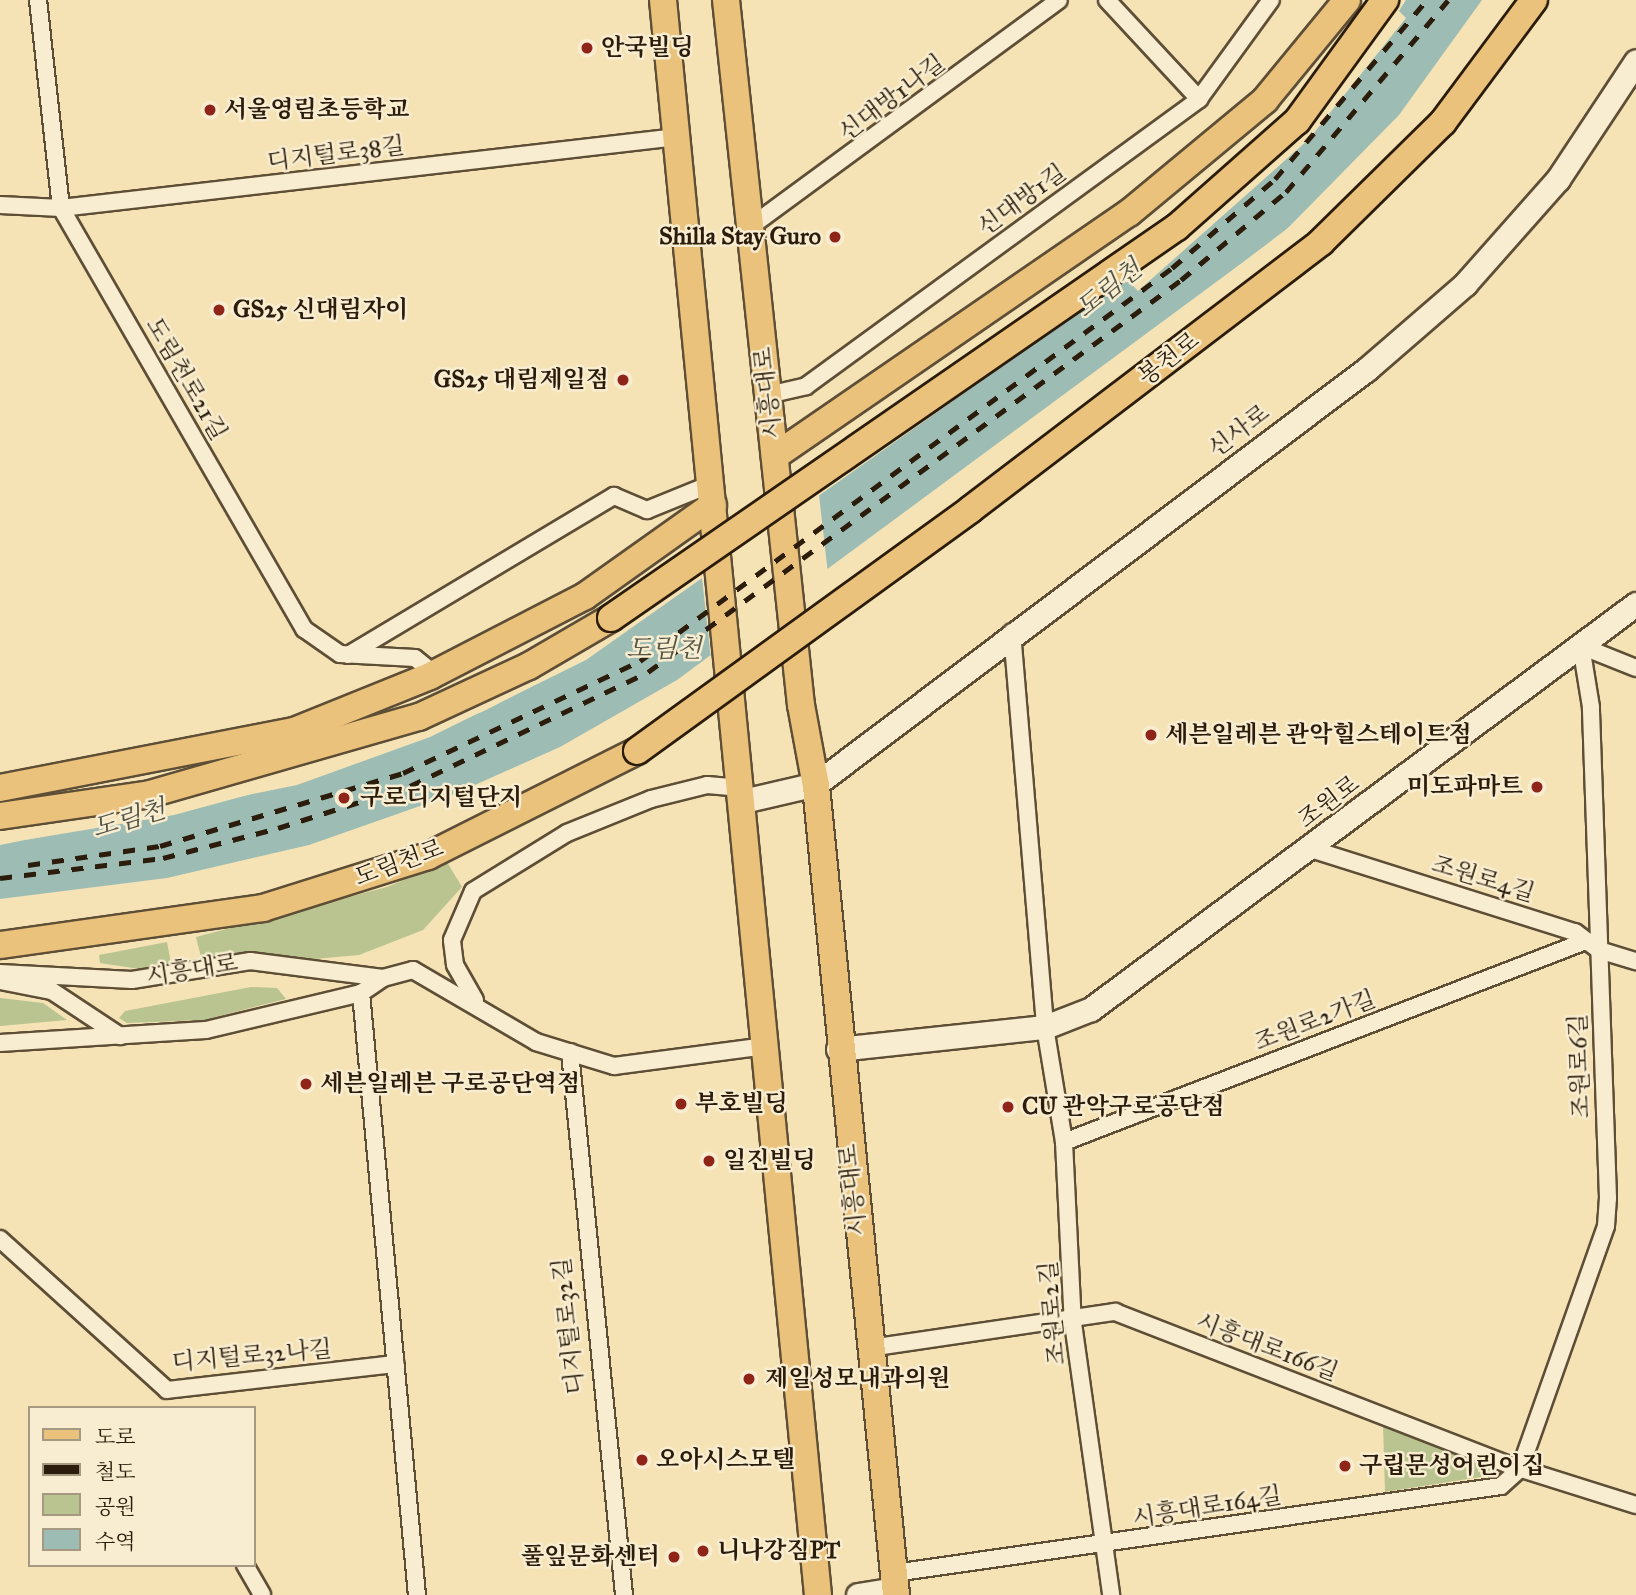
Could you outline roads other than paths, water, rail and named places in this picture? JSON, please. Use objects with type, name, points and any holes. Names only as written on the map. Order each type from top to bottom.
[{"type":"main road","points":[[663,0],[734,704],[818,1595]]},
{"type":"main road","name":"시흥대로","points":[[726,0],[778,489],[802,696],[816,784],[838,1049],[895,1586]]},
{"type":"main road","points":[[775,456],[1129,213],[1265,100],[1348,0]]},
{"type":"main road","points":[[8,816],[163,791],[419,717],[529,666],[628,609],[1166,235],[1239,177],[1297,121],[1385,0]]},
{"type":"main road","name":"봉천로","points":[[755,664],[1321,242],[1443,122],[1534,0]]},
{"type":"main road","name":"신사로","points":[[816,784],[1012,632],[1367,369],[1465,284],[1558,179],[1636,61]]},
{"type":"main road","points":[[0,788],[43,782],[294,732],[435,674],[585,596],[713,502]]},
{"type":"main road","name":"조원로","points":[[838,1049],[1045,1027],[1127,987],[1636,604]]},
{"type":"main road","name":"도림천로","points":[[12,943],[263,908],[428,856],[637,751],[755,664]]},
{"type":"main road","points":[[742,795],[816,784]]},
{"type":"main road","points":[[858,1595],[895,1586]]},
{"type":"street","name":"도림천로21길","points":[[38,0],[61,208],[304,629],[348,655],[415,658],[435,674]]},
{"type":"street","name":"신대방1나길","points":[[750,227],[1059,0]]},
{"type":"street","points":[[1107,0],[1199,99]]},
{"type":"street","name":"신대방1길","points":[[768,395],[806,386],[1199,99],[1271,0]]},
{"type":"street","name":"디지털로38길","points":[[0,205],[61,208],[677,138]]},
{"type":"street","points":[[348,655],[614,496],[647,510],[713,502]]},
{"type":"street","points":[[1012,632],[1045,1027]]},
{"type":"street","points":[[1581,646],[1636,668]]},
{"type":"street","name":"조원로6길","points":[[1520,1469],[1606,1226],[1591,707],[1581,646]]},
{"type":"street","points":[[0,774],[43,782]]},
{"type":"street","points":[[481,1007],[455,965],[452,940],[472,891],[567,833],[651,799],[707,785],[742,795]]},
{"type":"street","name":"조원로4길","points":[[1311,849],[1575,932],[1583,942],[1599,950],[1636,961]]},
{"type":"street","name":"조원로2가길","points":[[1064,1142],[1583,942]]},
{"type":"street","name":"시흥대로","points":[[0,973],[132,980],[250,961],[383,978]]},
{"type":"street","points":[[0,1043],[206,1030],[361,993],[383,978],[413,971],[433,978],[526,1037],[614,1066],[766,1045]]},
{"type":"street","points":[[0,981],[52,991],[120,1036]]},
{"type":"street","points":[[361,993],[417,1595]]},
{"type":"street","name":"조원로2길","points":[[1045,1027],[1064,1142],[1073,1323],[1111,1595]]},
{"type":"street","name":"디지털로32길","points":[[570,1052],[624,1595]]},
{"type":"street","name":"디지털로32나길","points":[[0,1239],[167,1390],[396,1364]]},
{"type":"street","name":"시흥대로166길","points":[[870,1348],[1073,1323],[1115,1312],[1520,1469],[1636,1505]]},
{"type":"street","points":[[167,1390],[168,1406]]},
{"type":"street","name":"시흥대로164길","points":[[895,1586],[1105,1546],[1502,1486],[1520,1469]]},
{"type":"street","points":[[247,1567],[262,1595]]},
{"type":"water","name":"도림천","points":[[1405,0],[1482,0],[1399,115],[1284,232],[677,680],[560,747],[457,793],[309,845],[167,878],[0,899],[0,845],[297,785],[430,737],[586,660],[1185,237],[1351,77]]},
{"type":"railway","points":[[28,865],[160,846],[403,773],[640,661],[1172,268],[1275,179],[1427,0]]},
{"type":"railway","points":[[0,878],[163,858],[278,828],[410,786],[648,672],[1181,280],[1286,192],[1448,0]]},
{"type":"place","name":"안국빌딩","points":[[587,48]]},
{"type":"place","name":"서울영림초등학교","points":[[210,110]]},
{"type":"place","name":"Shilla Stay Guro","points":[[835,237]]},
{"type":"place","name":"GS25 신대림자이","points":[[219,310]]},
{"type":"place","name":"GS25 대림제일점","points":[[623,380]]},
{"type":"place","name":"세븐일레븐 관악힐스테이트점","points":[[1151,735]]},
{"type":"place","name":"미도파마트","points":[[1537,787]]},
{"type":"place","name":"구로디지털단지","points":[[344,798]]},
{"type":"place","name":"세븐일레븐 구로공단역점","points":[[306,1084]]},
{"type":"place","name":"부호빌딩","points":[[681,1104]]},
{"type":"place","name":"CU 관악구로공단점","points":[[1008,1107]]},
{"type":"place","name":"일진빌딩","points":[[709,1161]]},
{"type":"place","name":"제일성모내과의원","points":[[749,1379]]},
{"type":"place","name":"오아시스모텔","points":[[642,1460]]},
{"type":"place","name":"구립문성어린이집","points":[[1345,1466]]},
{"type":"place","name":"니나강짐PT","points":[[703,1551]]},
{"type":"place","name":"풀잎문화센터","points":[[674,1557]]}]
